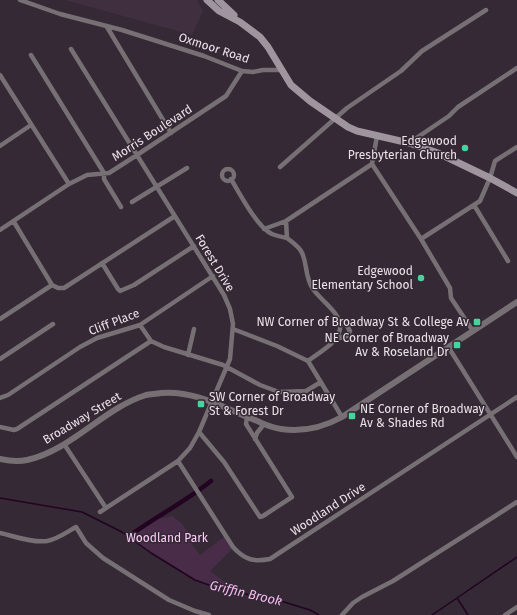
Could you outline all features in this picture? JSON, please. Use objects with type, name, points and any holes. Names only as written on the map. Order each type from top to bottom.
[{"type":"main road","points":[[207,0],[219,11],[253,30]]},
{"type":"main road","points":[[218,0],[260,37],[268,47],[291,85],[348,127],[357,132],[409,143],[438,152],[517,193]]},
{"type":"street","name":"Oxmoor Road","points":[[20,0],[60,14],[122,30],[204,56],[242,71],[253,72],[263,70],[282,70]]},
{"type":"street","points":[[280,167],[347,108],[401,71],[422,51],[486,10]]},
{"type":"street","points":[[107,27],[171,133]]},
{"type":"street","name":"Forest Drive","points":[[71,49],[224,295],[230,309],[233,329],[230,359],[227,368],[199,432],[190,448],[178,461],[100,512]]},
{"type":"street","points":[[31,55],[104,173],[104,179],[121,207]]},
{"type":"street","points":[[409,143],[450,116],[458,107],[517,68]]},
{"type":"street","name":"Morris Boulevard","points":[[0,230],[69,184],[87,175],[109,173],[138,155],[226,96],[242,71]]},
{"type":"street","points":[[0,75],[69,184]]},
{"type":"street","points":[[0,146],[31,125]]},
{"type":"street","points":[[377,136],[372,164],[421,239],[450,288],[451,298],[473,331]]},
{"type":"street","points":[[421,239],[480,201],[490,178],[495,161],[517,147]]},
{"type":"street","points":[[264,229],[286,221],[372,164]]},
{"type":"street","points":[[132,202],[188,168]]},
{"type":"street","points":[[231,180],[264,229],[272,234],[287,238],[301,251],[309,283],[314,291],[335,313],[340,322],[340,330],[336,339]]},
{"type":"street","points":[[474,205],[508,261]]},
{"type":"street","points":[[14,222],[52,285],[58,288],[64,288],[175,216]]},
{"type":"street","points":[[286,221],[287,238]]},
{"type":"street","points":[[102,263],[120,291],[126,289],[194,246]]},
{"type":"street","name":"Cliff Place","points":[[0,398],[8,395],[97,338],[112,332],[140,325],[213,276]]},
{"type":"street","points":[[0,318],[52,285]]},
{"type":"street","name":"Broadway Street","points":[[0,459],[12,461],[27,460],[45,454],[64,444],[123,405],[147,395],[172,392],[190,394],[212,401],[264,424],[281,429],[315,428],[342,417],[517,302]]},
{"type":"street","points":[[308,361],[336,339],[347,336],[350,331],[348,326],[338,319]]},
{"type":"street","points":[[0,359],[53,324]]},
{"type":"street","points":[[140,325],[151,341],[164,348],[227,368],[260,385],[279,392],[306,391],[321,382]]},
{"type":"street","points":[[188,355],[194,329]]},
{"type":"street","points":[[233,329],[308,361],[342,417]]},
{"type":"street","points":[[0,427],[14,430],[17,429],[151,341]]},
{"type":"street","points":[[449,348],[517,457]]},
{"type":"street","name":"Woodland Drive","points":[[178,461],[233,547],[240,555],[258,561],[270,559],[517,397]]},
{"type":"street","points":[[199,432],[224,462],[260,517],[292,497],[246,424],[247,417]]},
{"type":"street","points":[[255,439],[257,433],[264,424]]},
{"type":"street","points":[[64,444],[106,508]]},
{"type":"street","points":[[342,615],[353,603],[362,597],[400,577],[517,502]]},
{"type":"street","points":[[0,533],[32,540],[46,541],[57,538],[76,527],[86,543],[103,558],[169,600],[209,615]]},
{"type":"street","points":[[505,615],[517,607]]},
{"type":"shaded area","points":[[65,0],[197,0],[203,11],[192,35]]},
{"type":"green space","name":"Woodland Park","points":[[172,516],[181,523],[188,532],[192,545],[200,555],[224,537],[232,549],[210,571],[226,583],[225,590],[195,580],[128,537],[150,521]]},
{"type":"waterway","points":[[128,537],[191,496],[211,481]]},
{"type":"waterway","name":"Griffin Brook","points":[[0,498],[82,512],[122,532],[151,553],[195,580],[220,589],[281,601],[310,610],[319,615]]},
{"type":"waterway","points":[[457,598],[517,557]]},
{"type":"waterway","name":"Griffin Brook","points":[[432,615],[457,598],[468,615]]},
{"type":"place","name":"Edgewood Presbyterian Church","points":[[465,148]]},
{"type":"place","name":"Edgewood Elementary School","points":[[421,278]]},
{"type":"place","name":"NW Corner of Broadway St & College Av","points":[[477,322]]},
{"type":"place","name":"NE Corner of Broadway Av & Roseland Dr","points":[[457,345]]},
{"type":"place","name":"SW Corner of Broadway St & Forest Dr","points":[[201,404]]},
{"type":"place","name":"NE Corner of Broadway Av & Shades Rd","points":[[352,416]]}]
